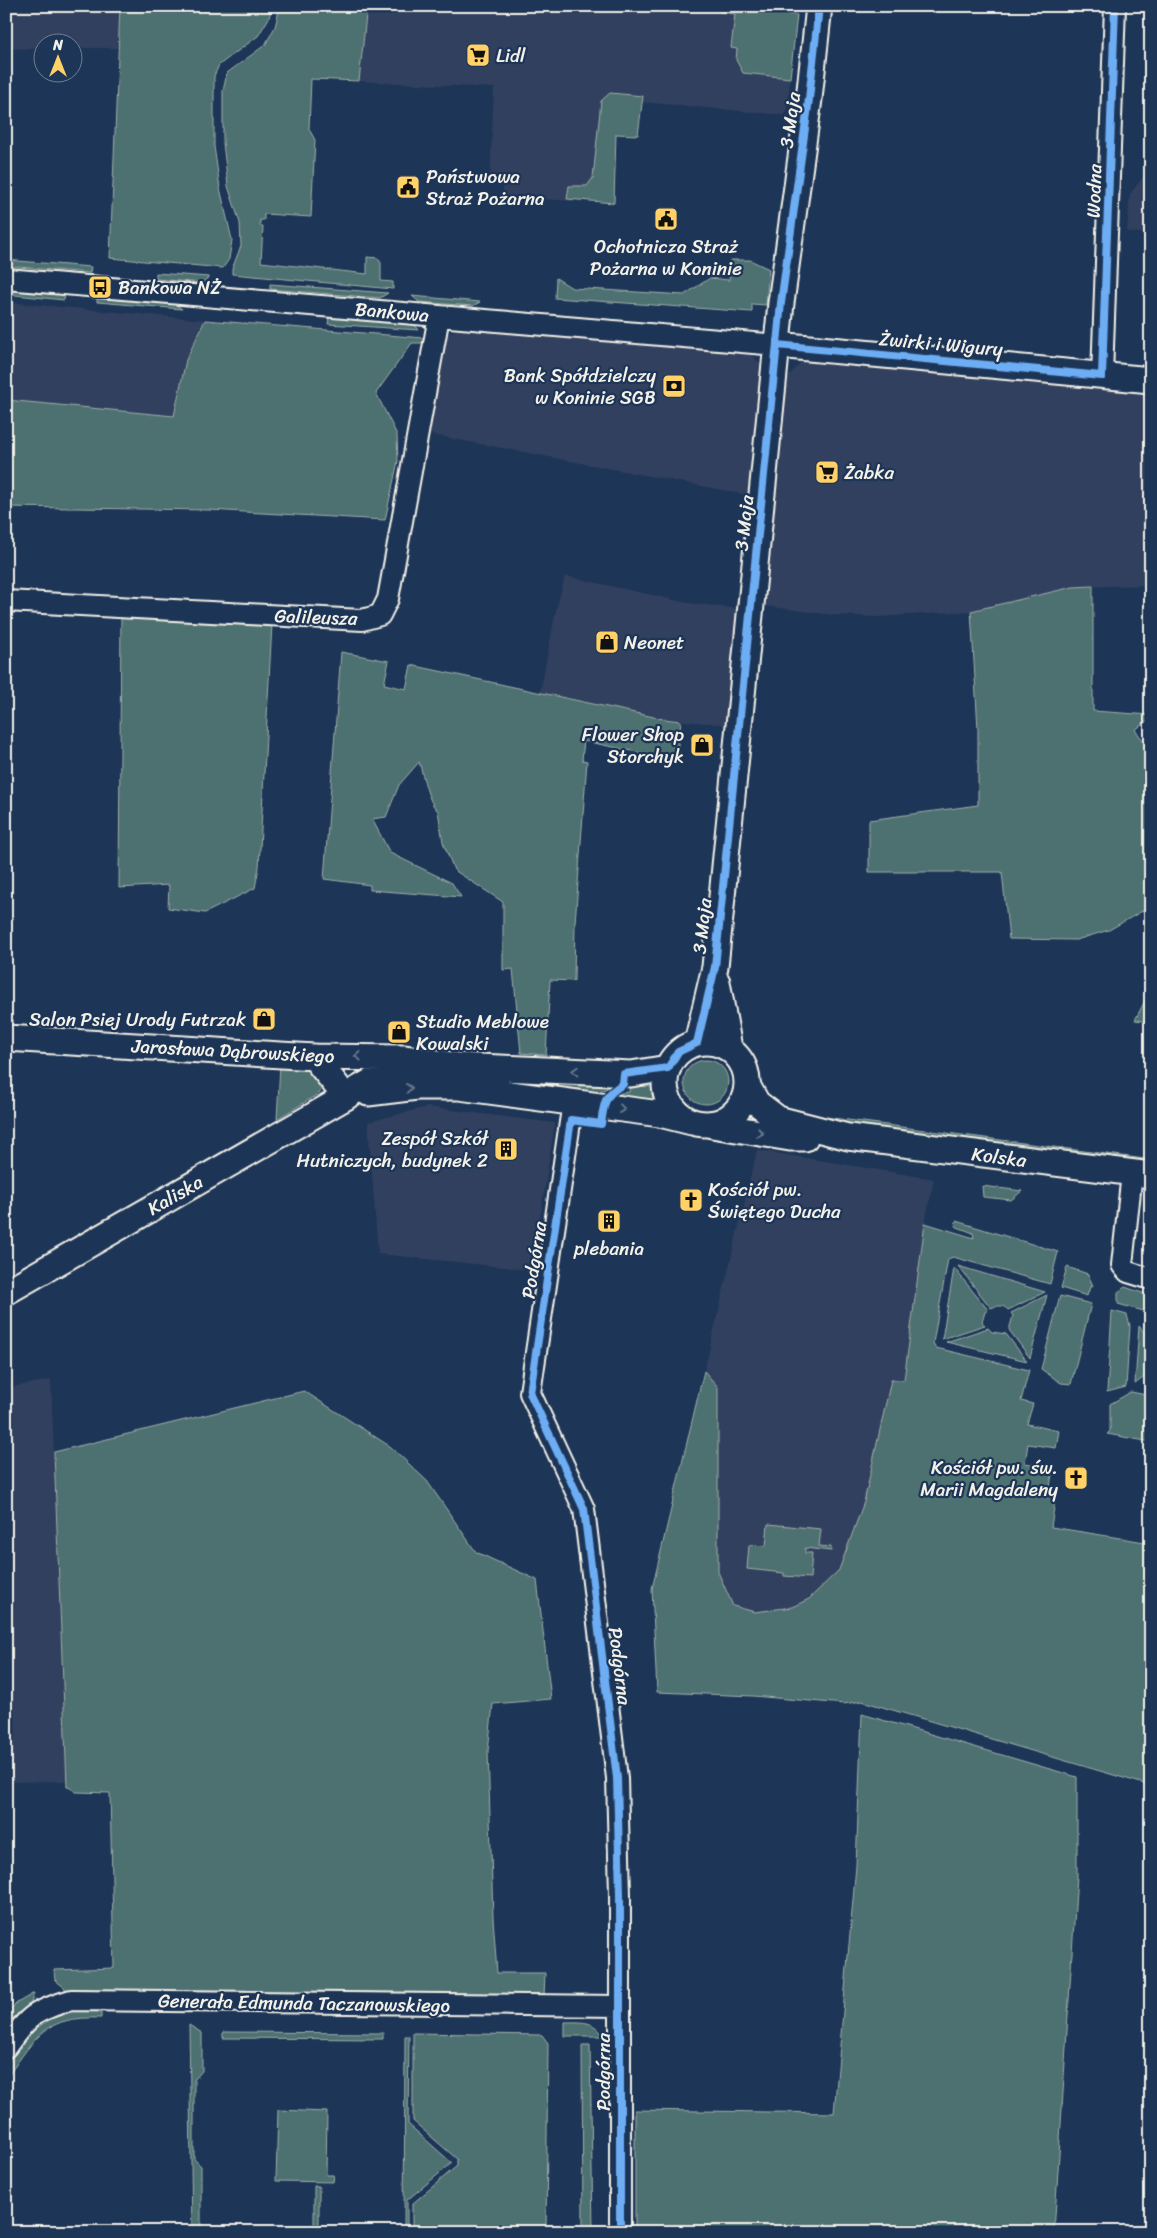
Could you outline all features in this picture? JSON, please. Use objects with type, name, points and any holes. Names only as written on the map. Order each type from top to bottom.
[{"type":"street","name":"3 Maja","points":[[697,1043],[714,968],[777,345],[819,6]]},
{"type":"street","name":"Wodna","points":[[1102,376],[1115,6]]},
{"type":"street","name":"Bankowa","points":[[6,279],[777,345]]},
{"type":"street","name":"Galileusza","points":[[6,601],[362,620],[380,614],[388,599],[439,316]]},
{"type":"street","name":"Żwirki i Wigury","points":[[777,345],[1151,380]]},
{"type":"street","name":"3 Maja","points":[[714,968],[729,1048]]},
{"type":"street","name":"Jarosława Dąbrowskiego","points":[[6,1038],[314,1057],[405,1058],[459,1066],[631,1074],[668,1068]]},
{"type":"street","points":[[314,1057],[344,1098],[436,1086],[660,1114],[702,1123],[730,1118],[742,1105],[748,1087],[747,1072],[740,1059],[729,1048],[714,1042],[697,1043],[678,1052],[668,1068],[665,1080],[669,1101],[678,1114],[702,1123]]},
{"type":"street","name":"Jarosława Dąbrowskiego","points":[[344,1098],[374,1078],[404,1070],[459,1066]]},
{"type":"street","name":"Kolska","points":[[748,1087],[757,1103],[778,1119],[848,1137],[1141,1174]]},
{"type":"street","name":"Kaliska","points":[[6,1292],[344,1098]]},
{"type":"street","name":"Podgórna","points":[[573,1102],[530,1394],[584,1508],[617,1778],[620,1895],[620,2232]]},
{"type":"street","name":"Kolska","points":[[702,1123],[790,1138],[848,1137]]},
{"type":"street","points":[[1141,1174],[1122,1265],[1128,1272],[1151,1279]]},
{"type":"street","name":"Generała Edmunda Taczanowskiego","points":[[6,2047],[25,2021],[47,2008],[71,2000],[620,2006]]},
{"type":"shaded area","points":[[6,6],[120,6],[119,48],[82,48],[82,32],[32,32],[32,48],[6,49]]},
{"type":"shaded area","points":[[367,6],[797,6],[787,111],[783,115],[641,102],[638,135],[616,134],[614,203],[503,197],[503,177],[490,177],[494,88],[359,81]]},
{"type":"shaded area","points":[[1151,12],[1151,234],[1127,232],[1130,194],[1146,173]]},
{"type":"shaded area","points":[[6,302],[205,320],[196,334],[174,416],[6,400]]},
{"type":"shaded area","points":[[460,329],[752,355],[767,372],[754,496],[428,434],[444,343],[449,333]]},
{"type":"shaded area","points":[[833,361],[1151,390],[1151,585],[1073,587],[971,611],[877,617],[833,615],[758,605],[788,377],[801,362]]},
{"type":"shaded area","points":[[565,576],[688,603],[741,609],[730,725],[663,719],[540,693],[556,610]]},
{"type":"shaded area","points":[[427,1107],[555,1123],[532,1270],[378,1254],[368,1122]]},
{"type":"shaded area","points":[[757,1150],[934,1179],[925,1223],[862,1700],[844,1704],[753,1696],[657,1692],[652,1589]]},
{"type":"shaded area","points":[[51,1380],[67,1781],[6,1782],[6,1388]]},
{"type":"green space","points":[[120,6],[272,6],[269,18],[258,36],[219,65],[214,76],[214,146],[220,188],[232,240],[229,259],[223,268],[110,258]]},
{"type":"green space","points":[[280,6],[367,6],[359,81],[311,79],[309,129],[315,140],[311,217],[264,214],[264,220],[260,220],[260,226],[263,226],[261,262],[367,274],[367,257],[378,258],[381,263],[381,281],[393,282],[393,289],[232,274],[232,269],[241,246],[240,223],[228,186],[223,143],[223,91],[227,73],[265,45],[275,27]]},
{"type":"green space","points":[[720,7],[797,15],[790,78],[743,73],[736,60],[737,49],[731,48],[735,14],[720,12]]},
{"type":"green space","points":[[610,93],[643,96],[638,135],[616,134],[614,203],[567,199],[569,186],[587,186],[593,178],[601,101]]},
{"type":"green space","points":[[6,260],[91,267],[90,273],[6,266]]},
{"type":"green space","points":[[730,260],[750,260],[769,269],[766,305],[752,304],[752,312],[555,298],[556,278],[572,288],[684,295],[710,278],[729,280]]},
{"type":"green space","points":[[156,273],[209,277],[202,283],[156,279]]},
{"type":"green space","points":[[270,284],[388,293],[380,298],[270,289]]},
{"type":"green space","points":[[6,289],[65,294],[64,300],[6,294]]},
{"type":"green space","points":[[412,296],[480,302],[473,306],[419,302]]},
{"type":"green space","points":[[97,297],[173,303],[182,309],[97,302]]},
{"type":"green space","points":[[329,317],[414,324],[419,330],[328,324]]},
{"type":"green space","points":[[205,320],[424,338],[425,343],[412,343],[376,393],[397,435],[398,461],[385,520],[209,510],[6,507],[6,400],[174,416],[186,360]]},
{"type":"green space","points":[[1093,586],[1093,711],[1151,715],[1151,718],[1135,730],[1151,750],[1151,906],[1109,930],[1076,940],[1009,939],[1002,872],[869,872],[869,820],[978,805],[978,729],[971,611],[1073,587]]},
{"type":"green space","points":[[121,615],[272,624],[259,867],[255,888],[205,913],[168,908],[169,885],[119,888]]},
{"type":"green space","points":[[341,652],[389,661],[384,684],[406,689],[411,665],[663,719],[681,721],[676,760],[584,741],[582,760],[587,761],[575,923],[574,981],[550,980],[546,1055],[521,1053],[513,969],[503,970],[503,902],[454,870],[443,842],[438,811],[428,795],[419,762],[399,785],[386,817],[372,819],[390,853],[452,883],[461,897],[370,890],[370,885],[324,879]]},
{"type":"green space","points":[[1151,994],[1151,1022],[1135,1020],[1148,995]]},
{"type":"green space","points":[[710,1060],[722,1066],[727,1073],[727,1091],[722,1098],[715,1103],[702,1104],[694,1101],[687,1094],[684,1078],[687,1070],[694,1063]]},
{"type":"green space","points":[[280,1065],[309,1070],[318,1078],[320,1093],[277,1119]]},
{"type":"green space","points":[[420,1076],[618,1084],[600,1091],[599,1099]]},
{"type":"green space","points":[[630,1085],[654,1087],[660,1106],[612,1100],[613,1094],[629,1092]]},
{"type":"green space","points":[[810,1115],[1145,1159],[1151,1161],[1151,1165],[801,1118]]},
{"type":"green space","points":[[982,1186],[1022,1191],[1011,1200],[983,1197]]},
{"type":"green space","points":[[956,1221],[1058,1252],[1050,1284],[953,1257],[948,1259],[933,1343],[936,1348],[1029,1370],[1021,1401],[1033,1404],[1027,1424],[1059,1431],[1056,1448],[1028,1444],[1025,1463],[1053,1468],[1050,1487],[1057,1488],[1051,1527],[1151,1543],[1151,1786],[862,1701],[844,1704],[753,1696],[657,1692],[652,1589],[704,1371],[718,1387],[718,1572],[733,1606],[755,1612],[792,1607],[809,1599],[839,1570],[864,1502],[891,1380],[904,1380],[925,1223],[974,1238],[973,1233],[955,1226]]},
{"type":"green space","points":[[958,1266],[1045,1292],[1008,1310],[1000,1306],[991,1308]]},
{"type":"green space","points":[[1067,1267],[1088,1274],[1093,1286],[1090,1287],[1087,1296],[1061,1288]]},
{"type":"green space","points":[[954,1268],[988,1310],[985,1312],[982,1322],[985,1325],[942,1339]]},
{"type":"green space","points":[[1125,1287],[1151,1296],[1151,1313],[1118,1304],[1118,1292]]},
{"type":"green space","points":[[1047,1295],[1030,1358],[1009,1330],[1013,1316],[1011,1313]]},
{"type":"green space","points":[[1060,1296],[1091,1304],[1071,1384],[1061,1383],[1041,1369]]},
{"type":"green space","points":[[1112,1311],[1127,1315],[1130,1326],[1126,1387],[1107,1392]]},
{"type":"green space","points":[[1139,1326],[1151,1340],[1151,1372],[1135,1384]]},
{"type":"green space","points":[[988,1328],[992,1332],[1006,1334],[1027,1361],[946,1342]]},
{"type":"green space","points":[[304,1391],[391,1447],[427,1481],[476,1552],[537,1580],[551,1699],[493,1704],[488,1751],[493,1918],[497,1973],[545,1973],[544,1997],[65,1993],[65,1988],[55,1980],[54,1970],[114,1968],[110,1793],[76,1792],[67,1786],[54,1452]]},
{"type":"green space","points":[[1131,1392],[1151,1396],[1151,1442],[1107,1434],[1110,1431],[1110,1404]]},
{"type":"green space","points":[[768,1524],[821,1529],[819,1546],[831,1547],[831,1551],[805,1548],[805,1553],[812,1553],[810,1578],[784,1576],[784,1573],[747,1569],[749,1545],[766,1546]]},
{"type":"green space","points":[[862,1714],[1077,1777],[1077,1876],[1054,2232],[635,2232],[635,2110],[834,2113],[856,1866]]},
{"type":"green space","points":[[34,1993],[31,2003],[6,2028],[6,2014],[17,2003]]},
{"type":"green space","points":[[74,2009],[98,2009],[101,2013],[101,2018],[67,2020],[45,2031],[27,2049],[8,2076],[6,2075],[7,2068],[16,2049],[34,2028],[48,2019]]},
{"type":"green space","points":[[565,2022],[587,2023],[596,2027],[603,2036],[565,2036]]},
{"type":"green space","points":[[189,2025],[202,2033],[202,2071],[194,2080],[194,2159],[201,2166],[201,2226],[204,2232],[192,2232]]},
{"type":"green space","points":[[223,2032],[383,2033],[383,2039],[223,2038]]},
{"type":"green space","points":[[413,2033],[542,2035],[548,2043],[546,2232],[412,2232],[412,2204],[457,2166],[457,2159],[413,2121]]},
{"type":"green space","points":[[405,2036],[409,2036],[408,2124],[452,2163],[407,2200],[407,2232],[404,2232]]},
{"type":"green space","points":[[582,2045],[590,2045],[593,2232],[583,2232]]},
{"type":"green space","points":[[278,2110],[327,2112],[326,2175],[334,2175],[333,2182],[276,2181]]},
{"type":"green space","points":[[314,2186],[319,2186],[319,2232],[314,2232]]},
{"type":"cycle path","points":[[620,2232],[620,1895],[617,1778],[584,1509],[530,1393],[571,1120],[601,1124],[606,1100],[612,1092],[623,1084],[624,1074],[668,1068],[678,1052],[697,1043],[715,967],[781,303],[809,99],[819,6]]},
{"type":"cycle path","points":[[777,345],[1102,376],[1115,6]]},
{"type":"place","name":"Lidl","points":[[478,55]]},
{"type":"place","name":"Państwowa Straż Pożarna","points":[[408,187]]},
{"type":"place","name":"Ochotnicza Straż Pożarna w Koninie","points":[[666,219]]},
{"type":"place","name":"Bankowa NŻ","points":[[100,287]]},
{"type":"place","name":"Bank Spółdzielczy w Koninie SGB","points":[[674,386]]},
{"type":"place","name":"Żabka","points":[[827,472]]},
{"type":"place","name":"Neonet","points":[[607,642]]},
{"type":"place","name":"Flower Shop Storchyk","points":[[702,745]]},
{"type":"place","name":"Salon Psiej Urody Futrzak","points":[[264,1019]]},
{"type":"place","name":"Studio Meblowe Kowalski","points":[[399,1032]]},
{"type":"place","name":"Zespół Szkół Hutniczych, budynek 2","points":[[506,1149]]},
{"type":"place","name":"Kościół pw. Świętego Ducha","points":[[691,1200]]},
{"type":"place","name":"plebania","points":[[609,1221]]},
{"type":"place","name":"Kościół pw. św. Marii Magdaleny","points":[[1076,1478]]}]
